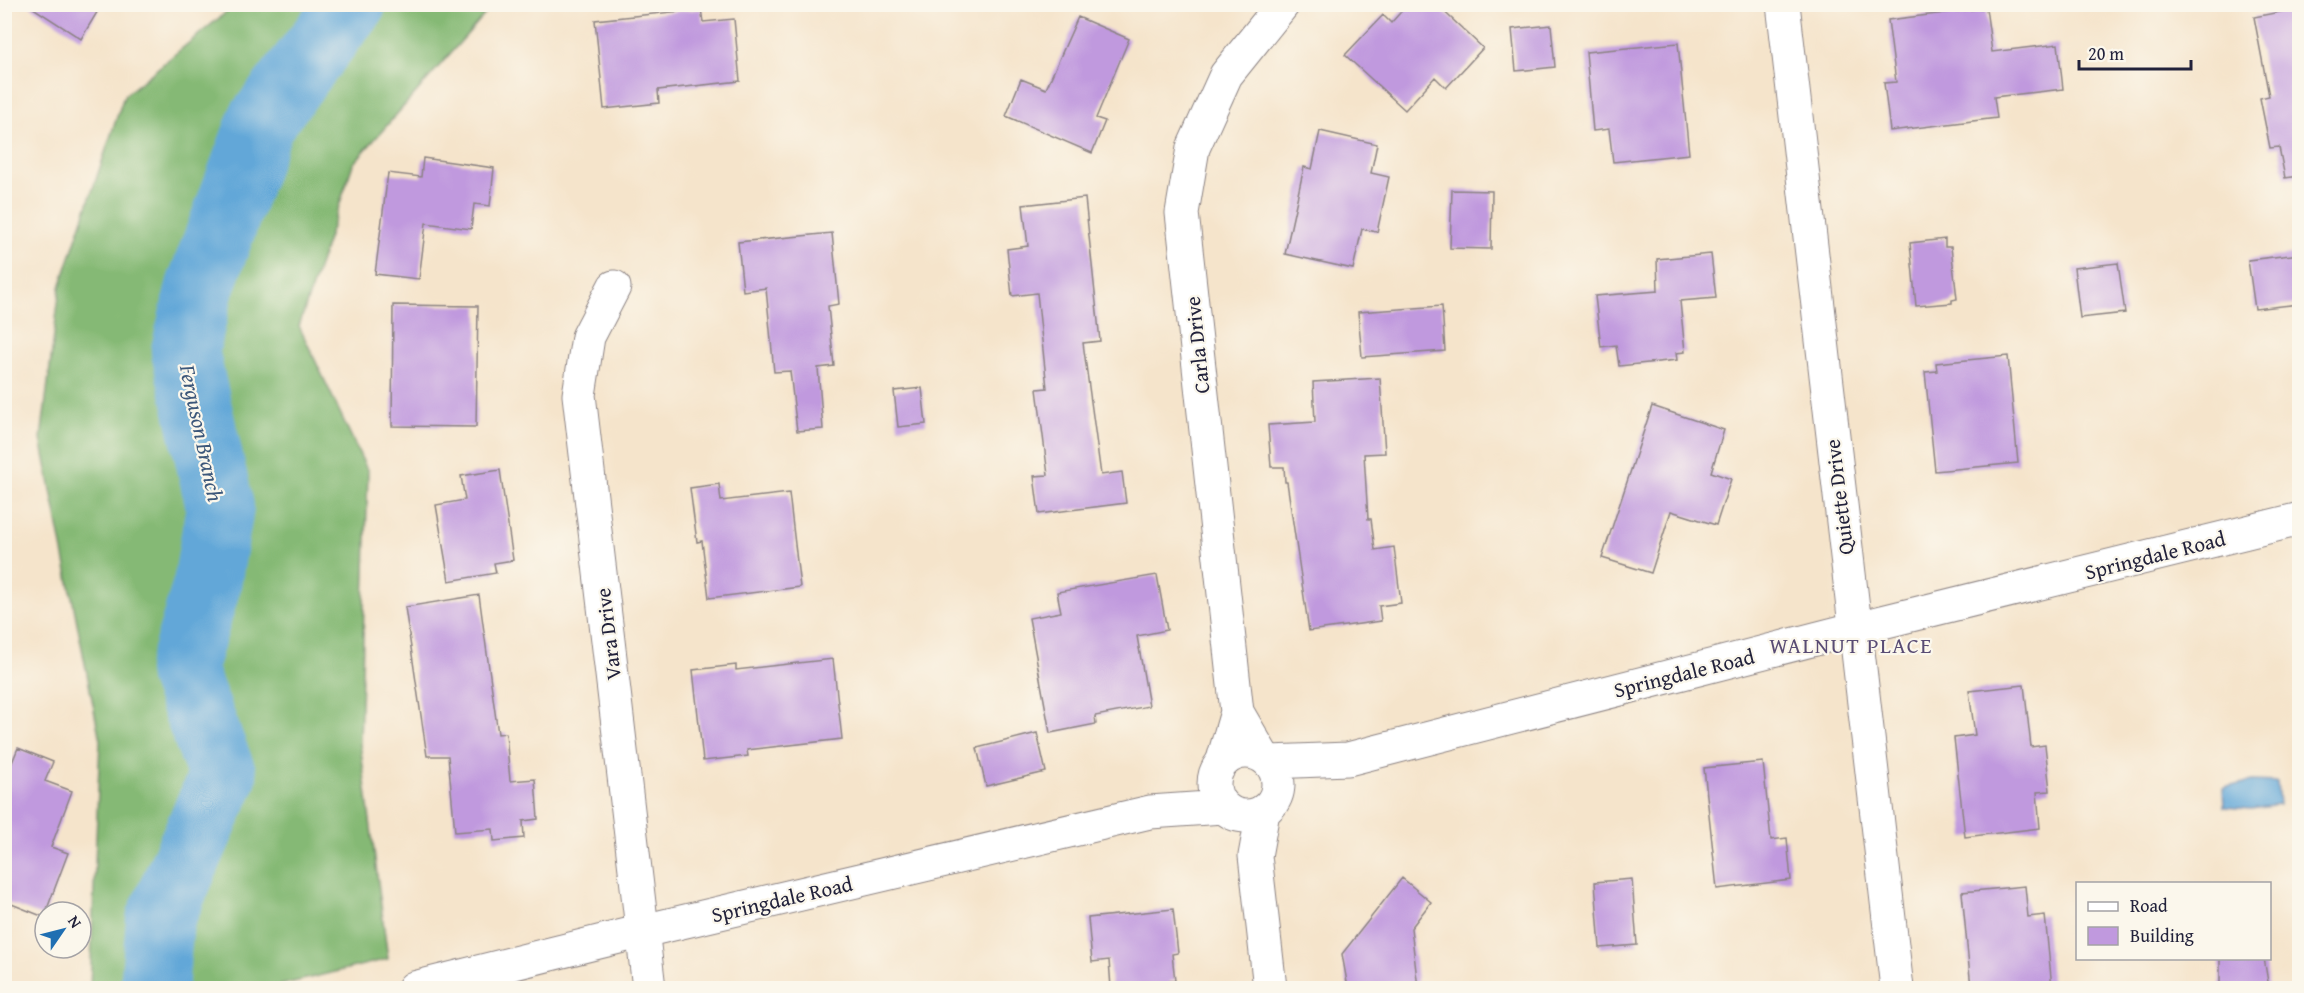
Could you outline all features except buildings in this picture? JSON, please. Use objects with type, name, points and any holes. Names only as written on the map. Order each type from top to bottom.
[{"type":"street","name":"Carla Drive","points":[[1237,712],[1276,772],[1279,783],[1239,794],[1237,712],[1182,213],[1193,148],[1226,75],[1284,4]]},
{"type":"street","name":"Quiette Drive","points":[[1783,4],[1897,988]]},
{"type":"street","name":"Vara Drive","points":[[614,287],[588,337],[579,395],[649,988]]},
{"type":"street","name":"Springdale Road","points":[[414,988],[643,931],[1150,812],[1239,794],[1348,759],[1854,629],[2300,519]]},
{"type":"street","name":"Springdale Road","points":[[1239,794],[1241,751],[1251,751],[1266,759],[1348,759]]},
{"type":"street","points":[[1239,794],[1255,856],[1270,988]]},
{"type":"green space","points":[[235,5],[493,5],[353,164],[299,326],[368,472],[360,743],[388,959],[269,988],[90,988],[91,960],[93,960],[100,740],[41,439],[60,287],[124,96]]},
{"type":"water","points":[[2252,781],[2277,782],[2279,805],[2251,809],[2224,807],[2223,788]]},
{"type":"waterway","name":"Ferguson Branch","points":[[154,988],[160,920],[223,776],[182,670],[207,584],[220,507],[185,351],[200,287],[261,122],[352,4]]},
{"type":"district","name":"WALNUT PLACE","points":[[1851,645]]}]
